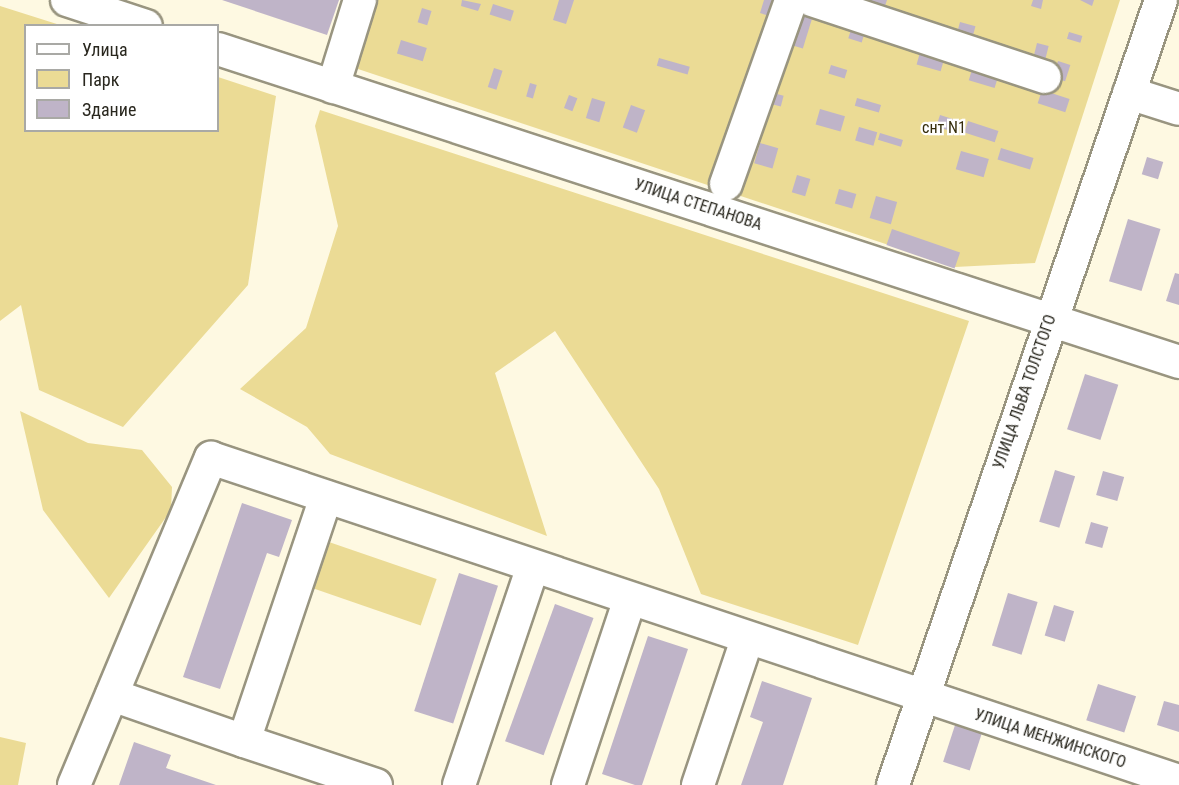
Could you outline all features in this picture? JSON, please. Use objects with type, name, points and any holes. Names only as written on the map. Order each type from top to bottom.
[{"type":"street","points":[[69,0],[140,24]]},
{"type":"street","points":[[333,87],[360,0]]},
{"type":"street","points":[[726,184],[791,0]]},
{"type":"street","points":[[812,0],[1045,77]]},
{"type":"street","name":"УЛИЦА ЛЬВА ТОЛСТОГО","points":[[893,785],[1049,319],[1161,0]]},
{"type":"street","name":"УЛИЦА СТЕПАНОВА","points":[[219,49],[1179,362]]},
{"type":"street","points":[[1130,93],[1179,109]]},
{"type":"street","name":"УЛИЦА МЕНЖИНСКОГО","points":[[112,695],[211,458],[922,698],[1179,781]]},
{"type":"street","points":[[244,741],[326,496]]},
{"type":"street","points":[[459,785],[532,566]]},
{"type":"street","points":[[568,785],[630,600]]},
{"type":"street","points":[[698,785],[747,639]]},
{"type":"street","points":[[74,785],[112,695],[376,785]]},
{"type":"green space","name":"снт N1","points":[[374,0],[1120,0],[1035,263],[955,267],[352,67]]},
{"type":"green space","points":[[0,6],[57,24],[24,24],[24,132],[219,132],[219,77],[276,96],[248,285],[123,427],[39,390],[21,305],[0,321]]},
{"type":"green space","points":[[320,110],[969,321],[858,645],[701,594],[659,489],[555,331],[495,373],[547,536],[330,454],[307,427],[240,389],[306,328],[338,226],[315,126]]},
{"type":"green space","points":[[20,411],[88,443],[142,450],[172,487],[171,510],[109,598],[43,510]]},
{"type":"green space","points":[[326,541],[437,579],[421,625],[310,587]]},
{"type":"green space","points":[[0,737],[26,743],[18,785],[0,785]]},
{"type":"building","points":[[222,0],[339,0],[327,35]]},
{"type":"building","points":[[462,0],[481,4],[478,11],[461,6]]},
{"type":"building","points":[[559,0],[574,0],[566,24],[553,20]]},
{"type":"building","points":[[764,0],[777,0],[779,19],[760,13]]},
{"type":"building","points":[[868,0],[887,0],[882,15],[865,10]]},
{"type":"building","points":[[1033,0],[1043,0],[1041,9],[1031,6]]},
{"type":"building","points":[[1080,0],[1094,0],[1092,6]]},
{"type":"building","points":[[493,4],[514,11],[511,21],[490,14]]},
{"type":"building","points":[[422,8],[432,11],[427,25],[418,22]]},
{"type":"building","points":[[793,9],[813,15],[803,49],[783,42]]},
{"type":"building","points":[[960,22],[975,26],[970,48],[954,44]]},
{"type":"building","points":[[853,23],[866,27],[862,42],[848,38]]},
{"type":"building","points":[[1069,32],[1082,36],[1080,43],[1067,39]]},
{"type":"building","points":[[401,40],[427,48],[423,61],[397,53]]},
{"type":"building","points":[[1037,43],[1049,46],[1043,69],[1031,66]]},
{"type":"building","points":[[921,49],[945,56],[941,71],[917,64]]},
{"type":"building","points":[[659,58],[690,67],[688,75],[657,66]]},
{"type":"building","points":[[1058,61],[1070,65],[1065,81],[1053,77]]},
{"type":"building","points":[[974,63],[1000,71],[995,88],[969,80]]},
{"type":"building","points":[[831,65],[847,70],[845,79],[828,74]]},
{"type":"building","points":[[494,68],[503,71],[496,90],[488,87]]},
{"type":"building","points":[[530,83],[537,85],[533,98],[526,96]]},
{"type":"building","points":[[1042,90],[1070,99],[1065,112],[1038,103]]},
{"type":"building","points":[[773,93],[784,96],[781,106],[770,104]]},
{"type":"building","points":[[569,95],[577,98],[572,111],[564,108]]},
{"type":"building","points":[[592,98],[605,102],[599,122],[586,118]]},
{"type":"building","points":[[857,98],[881,105],[879,113],[855,106]]},
{"type":"building","points":[[631,105],[645,110],[637,133],[623,128]]},
{"type":"building","points":[[820,109],[845,116],[841,132],[816,124]]},
{"type":"building","points":[[940,115],[958,121],[954,132],[936,126]]},
{"type":"building","points":[[968,121],[998,131],[995,142],[964,132]]},
{"type":"building","points":[[859,127],[877,132],[873,146],[855,140]]},
{"type":"building","points":[[880,133],[903,140],[901,147],[878,140]]},
{"type":"building","points":[[760,143],[778,148],[772,168],[754,163]]},
{"type":"building","points":[[1001,148],[1034,158],[1030,169],[997,159]]},
{"type":"building","points":[[961,151],[989,159],[984,177],[956,169]]},
{"type":"building","points":[[1147,157],[1163,162],[1158,179],[1142,174]]},
{"type":"building","points":[[797,175],[810,179],[805,196],[792,192]]},
{"type":"building","points":[[839,189],[856,194],[852,208],[835,203]]},
{"type":"building","points":[[876,196],[897,202],[891,224],[870,218]]},
{"type":"building","points":[[1128,219],[1161,229],[1142,291],[1109,281]]},
{"type":"building","points":[[892,229],[960,252],[955,269],[886,245]]},
{"type":"building","points":[[1175,273],[1179,274],[1179,305],[1166,301]]},
{"type":"building","points":[[1085,374],[1118,385],[1100,440],[1067,429]]},
{"type":"building","points":[[1055,470],[1075,476],[1059,528],[1039,522]]},
{"type":"building","points":[[1103,471],[1124,477],[1117,501],[1096,495]]},
{"type":"building","points":[[242,503],[292,520],[279,557],[267,553],[220,689],[183,677]]},
{"type":"building","points":[[1091,522],[1108,527],[1102,548],[1085,543]]},
{"type":"building","points":[[459,573],[498,586],[453,724],[414,711]]},
{"type":"building","points":[[1008,593],[1038,602],[1022,655],[992,646]]},
{"type":"building","points":[[555,604],[594,618],[544,755],[505,741]]},
{"type":"building","points":[[1054,605],[1074,611],[1065,642],[1045,636]]},
{"type":"building","points":[[648,636],[688,649],[642,785],[635,785],[602,774]]},
{"type":"building","points":[[762,681],[812,698],[783,785],[741,785],[763,722],[750,717]]},
{"type":"building","points":[[1098,684],[1136,696],[1124,733],[1086,720]]},
{"type":"building","points":[[1164,701],[1179,705],[1179,732],[1157,725]]},
{"type":"building","points":[[957,719],[984,728],[970,770],[943,762]]},
{"type":"building","points":[[134,742],[171,755],[166,768],[216,785],[119,785]]}]
